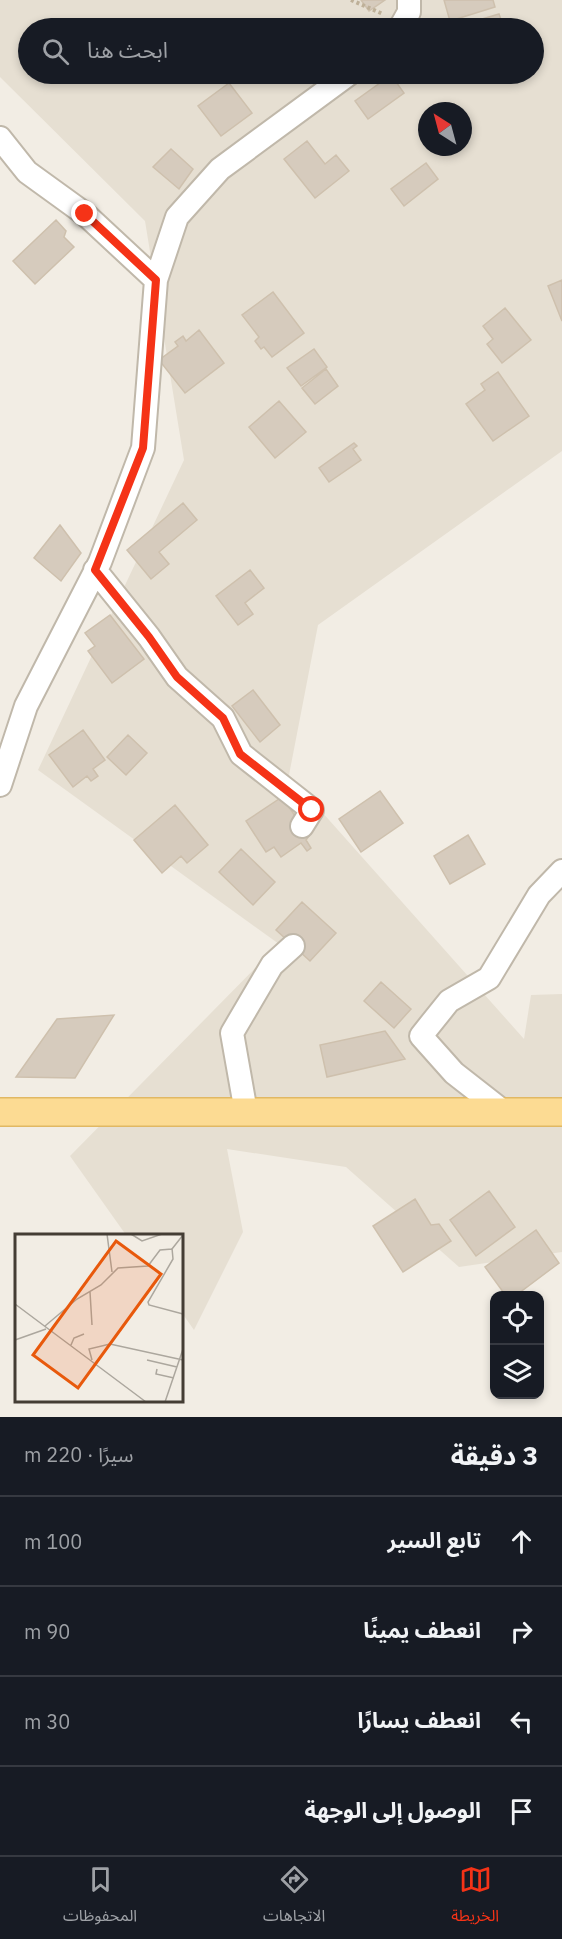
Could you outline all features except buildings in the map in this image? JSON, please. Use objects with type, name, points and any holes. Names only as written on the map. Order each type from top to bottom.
[{"type":"main road","points":[[0,1112],[562,1112]]},
{"type":"street","points":[[406,18],[409,12],[409,0]]},
{"type":"street","points":[[0,785],[26,706],[95,570],[143,448],[156,280],[177,217],[220,169],[335,84]]},
{"type":"street","points":[[0,138],[27,172],[85,214],[156,280]]},
{"type":"street","points":[[95,570],[149,637],[177,677],[223,718],[240,754],[312,810],[302,826]]},
{"type":"street","points":[[504,1112],[454,1073],[421,1036],[450,1002],[489,978],[540,896],[562,871]]},
{"type":"street","points":[[246,1112],[232,1033],[273,965],[293,946]]},
{"type":"path","points":[[351,0],[388,18]]},
{"type":"shaded area","points":[[0,0],[562,0],[562,451],[318,625],[289,775],[524,1039],[531,995],[562,994],[562,1252],[459,1267],[346,1167],[227,1149],[243,1232],[194,1330],[183,1314],[183,1234],[125,1234],[70,1156],[279,944],[38,770],[184,460],[145,221],[0,77]]},
{"type":"route","points":[[85,214],[156,280],[143,448],[95,570],[149,637],[177,677],[223,718],[240,754],[312,810]]}]
